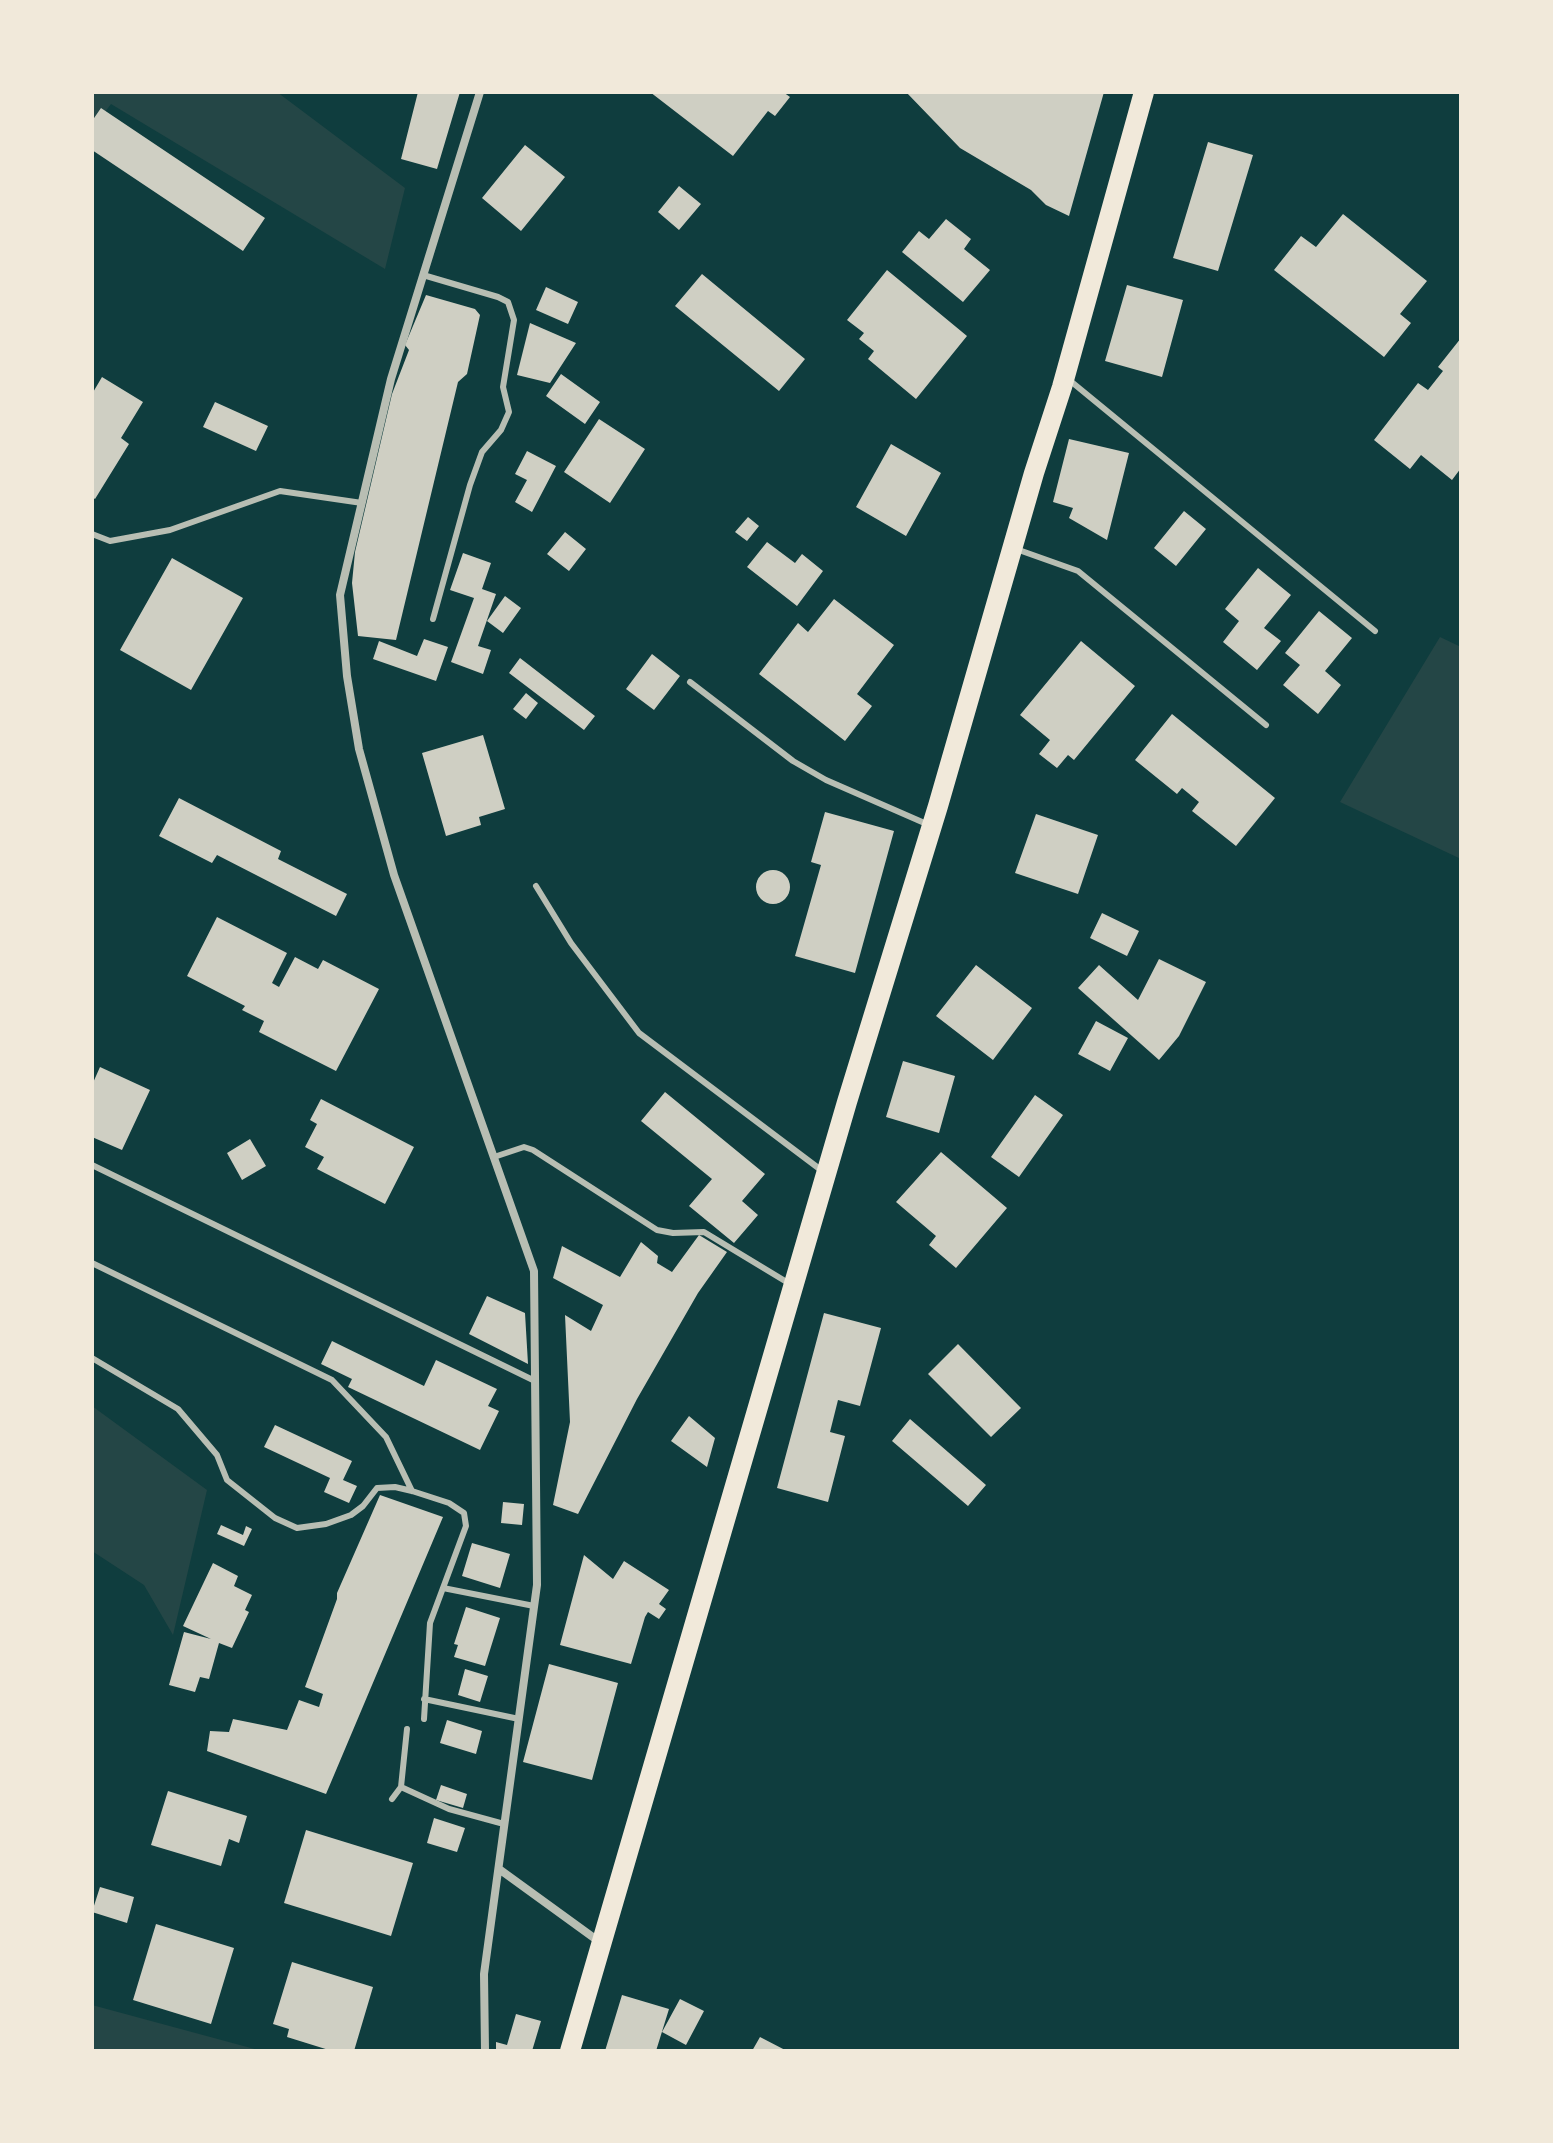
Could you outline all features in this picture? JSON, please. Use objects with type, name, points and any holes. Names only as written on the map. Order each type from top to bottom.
[{"type":"main road","points":[[570,2051],[847,1102],[1065,377],[1144,92]]},
{"type":"street","points":[[480,92],[391,379],[340,595],[347,676],[359,749],[396,883],[534,1271],[537,1585],[484,1981],[485,2051]]},
{"type":"street","points":[[499,1869],[601,1943]]},
{"type":"lane","points":[[423,275],[498,297],[508,302],[514,320],[503,387],[509,412],[501,430],[482,452],[433,619]]},
{"type":"lane","points":[[1065,377],[1375,631]]},
{"type":"lane","points":[[92,534],[110,541],[170,530],[280,491],[362,503]]},
{"type":"lane","points":[[1013,548],[1078,571],[1266,725]]},
{"type":"lane","points":[[690,682],[793,761],[826,780],[932,826]]},
{"type":"lane","points":[[536,886],[571,943],[639,1033],[828,1175]]},
{"type":"lane","points":[[494,1157],[524,1147],[533,1150],[657,1230],[704,1232],[794,1287]]},
{"type":"lane","points":[[92,1165],[535,1381]]},
{"type":"lane","points":[[92,1263],[332,1380],[386,1437],[412,1491]]},
{"type":"lane","points":[[92,1358],[178,1409],[217,1455],[227,1480],[275,1518],[297,1528],[326,1524],[351,1515],[363,1506],[377,1488],[395,1487],[412,1491],[449,1503],[464,1513],[466,1526],[430,1623],[424,1719]]},
{"type":"lane","points":[[443,1588],[534,1606]]},
{"type":"lane","points":[[424,1699],[519,1719]]},
{"type":"lane","points":[[392,1799],[401,1787],[407,1729]]},
{"type":"lane","points":[[401,1787],[449,1809],[504,1824]]},
{"type":"shaded area","points":[[92,92],[277,92],[405,188],[385,269],[111,104],[92,129]]},
{"type":"shaded area","points":[[1440,637],[1461,647],[1461,859],[1340,802]]},
{"type":"shaded area","points":[[92,1406],[207,1490],[173,1635],[144,1585],[92,1551]]},
{"type":"shaded area","points":[[92,2005],[262,2051],[92,2051]]},
{"type":"building","points":[[418,92],[460,92],[437,169],[401,159]]},
{"type":"building","points":[[650,92],[783,92],[790,97],[775,116],[768,111],[733,156]]},
{"type":"building","points":[[906,92],[1104,92],[1069,216],[1046,205],[1031,190],[960,148]]},
{"type":"building","points":[[101,108],[265,218],[243,251],[92,150],[92,121]]},
{"type":"building","points":[[1208,142],[1253,155],[1218,271],[1173,258]]},
{"type":"building","points":[[525,145],[565,177],[521,231],[482,198]]},
{"type":"building","points":[[679,186],[701,204],[679,230],[658,212]]},
{"type":"building","points":[[1343,214],[1427,281],[1400,314],[1411,323],[1384,357],[1274,270],[1301,236],[1316,247]]},
{"type":"building","points":[[946,219],[971,239],[964,249],[990,270],[963,302],[902,252],[919,231],[929,239]]},
{"type":"building","points":[[887,270],[967,336],[916,399],[868,359],[874,351],[859,339],[864,333],[847,320]]},
{"type":"building","points":[[702,274],[805,359],[779,391],[675,306]]},
{"type":"building","points":[[1127,285],[1183,300],[1162,377],[1105,361]]},
{"type":"building","points":[[546,287],[578,302],[568,324],[536,310]]},
{"type":"building","points":[[426,295],[475,309],[480,315],[467,374],[458,382],[396,640],[358,636],[352,583],[355,552],[392,394],[409,350],[405,345]]},
{"type":"building","points":[[530,323],[576,343],[550,383],[517,375]]},
{"type":"building","points":[[1461,338],[1461,468],[1452,480],[1421,455],[1410,469],[1374,440],[1418,383],[1428,390],[1443,371],[1438,367]]},
{"type":"building","points":[[561,374],[600,402],[585,424],[546,396]]},
{"type":"building","points":[[102,377],[143,402],[121,438],[129,444],[95,499],[92,497],[92,394]]},
{"type":"building","points":[[215,402],[268,426],[256,451],[203,427]]},
{"type":"building","points":[[599,419],[645,449],[610,503],[564,472]]},
{"type":"building","points":[[1069,439],[1129,453],[1107,540],[1069,518],[1073,508],[1053,502]]},
{"type":"building","points":[[891,444],[941,473],[906,536],[856,507]]},
{"type":"building","points":[[527,451],[556,466],[532,512],[515,502],[527,480],[515,474]]},
{"type":"building","points":[[1184,511],[1206,529],[1176,566],[1154,548]]},
{"type":"building","points":[[748,517],[759,526],[747,541],[735,532]]},
{"type":"building","points":[[565,532],[586,549],[569,571],[547,554]]},
{"type":"building","points":[[767,542],[795,563],[802,554],[823,571],[797,606],[747,567]]},
{"type":"building","points":[[463,553],[491,563],[482,589],[496,594],[478,646],[491,650],[483,674],[451,662],[474,598],[450,590]]},
{"type":"building","points":[[172,558],[243,598],[191,690],[120,650]]},
{"type":"building","points":[[1258,568],[1291,595],[1264,628],[1281,641],[1257,670],[1223,642],[1239,621],[1225,609]]},
{"type":"building","points":[[505,596],[521,608],[503,633],[487,621]]},
{"type":"building","points":[[834,599],[894,645],[857,694],[872,706],[845,741],[759,674],[798,623],[808,632]]},
{"type":"building","points":[[1319,611],[1352,638],[1325,671],[1341,685],[1318,714],[1283,685],[1300,665],[1285,653]]},
{"type":"building","points":[[424,639],[448,647],[436,681],[373,659],[379,641],[417,656]]},
{"type":"building","points":[[1081,641],[1135,686],[1074,760],[1068,755],[1057,768],[1039,754],[1050,740],[1020,715]]},
{"type":"building","points":[[652,654],[680,676],[654,710],[626,689]]},
{"type":"building","points":[[520,658],[595,716],[584,730],[509,673]]},
{"type":"building","points":[[526,693],[538,703],[526,719],[513,709]]},
{"type":"building","points":[[1172,714],[1275,798],[1236,846],[1192,811],[1199,802],[1182,788],[1177,794],[1135,760]]},
{"type":"building","points":[[483,735],[505,809],[479,817],[481,825],[446,836],[422,753]]},
{"type":"building","points":[[179,798],[281,851],[278,859],[347,894],[336,916],[217,855],[212,863],[159,836]]},
{"type":"building","points":[[825,812],[894,831],[855,973],[795,956],[821,865],[811,862]]},
{"type":"building","points":[[1036,814],[1098,835],[1078,894],[1015,873]]},
{"type":"building","points":[[773,870],[785,875],[790,887],[785,899],[773,904],[761,899],[756,887],[761,875]]},
{"type":"building","points":[[1102,913],[1139,931],[1127,956],[1090,938]]},
{"type":"building","points":[[217,917],[287,953],[272,983],[279,987],[295,957],[318,969],[323,960],[379,989],[336,1071],[259,1032],[264,1021],[242,1010],[245,1006],[187,976]]},
{"type":"building","points":[[1159,959],[1206,982],[1179,1036],[1159,1060],[1078,988],[1099,965],[1138,1000]]},
{"type":"building","points":[[976,965],[1032,1008],[993,1060],[936,1016]]},
{"type":"building","points":[[1096,1021],[1128,1038],[1110,1071],[1078,1054]]},
{"type":"building","points":[[903,1061],[955,1076],[939,1133],[886,1117]]},
{"type":"building","points":[[100,1067],[150,1090],[122,1150],[92,1137],[92,1085]]},
{"type":"building","points":[[665,1092],[765,1174],[742,1201],[758,1215],[734,1243],[689,1206],[712,1179],[641,1121]]},
{"type":"building","points":[[1035,1095],[1063,1115],[1019,1177],[991,1157]]},
{"type":"building","points":[[321,1099],[414,1147],[385,1204],[317,1169],[324,1157],[305,1147],[317,1124],[310,1120]]},
{"type":"building","points":[[250,1139],[266,1166],[242,1180],[227,1153]]},
{"type":"building","points":[[941,1152],[1007,1208],[956,1268],[929,1245],[936,1236],[896,1202]]},
{"type":"building","points":[[699,1235],[727,1252],[698,1293],[637,1399],[578,1514],[553,1505],[570,1422],[565,1315],[591,1331],[603,1305],[553,1278],[562,1246],[620,1277],[641,1242],[658,1256],[657,1263],[672,1272]]},
{"type":"building","points":[[487,1296],[525,1313],[528,1364],[469,1334]]},
{"type":"building","points":[[824,1313],[881,1328],[860,1406],[838,1400],[830,1432],[845,1436],[828,1502],[777,1488]]},
{"type":"building","points":[[332,1341],[424,1386],[436,1360],[497,1389],[488,1406],[499,1411],[480,1450],[348,1387],[352,1379],[321,1364]]},
{"type":"building","points":[[958,1344],[1021,1408],[991,1437],[928,1374]]},
{"type":"building","points":[[689,1416],[715,1438],[707,1467],[671,1441]]},
{"type":"building","points":[[910,1419],[986,1485],[968,1506],[892,1441]]},
{"type":"building","points":[[275,1425],[352,1461],[343,1480],[357,1486],[349,1503],[324,1492],[330,1478],[264,1447]]},
{"type":"building","points":[[380,1495],[443,1517],[326,1794],[207,1751],[210,1731],[229,1732],[233,1719],[287,1730],[299,1700],[319,1707],[323,1694],[305,1687],[337,1593]]},
{"type":"building","points":[[503,1502],[524,1504],[522,1525],[501,1523]]},
{"type":"building","points":[[221,1525],[243,1535],[246,1526],[252,1529],[244,1546],[217,1534]]},
{"type":"building","points":[[472,1543],[510,1554],[500,1588],[462,1576]]},
{"type":"building","points":[[584,1555],[613,1579],[624,1561],[669,1590],[659,1604],[666,1609],[659,1619],[648,1612],[645,1617],[631,1664],[560,1645]]},
{"type":"building","points":[[213,1563],[238,1576],[234,1586],[252,1595],[245,1610],[249,1612],[232,1648],[219,1643],[209,1679],[200,1677],[195,1692],[169,1685],[184,1632],[211,1639],[183,1626]]},
{"type":"building","points":[[466,1607],[500,1618],[485,1666],[454,1657],[458,1645],[454,1644]]},
{"type":"building","points":[[549,1664],[618,1683],[592,1780],[523,1762]]},
{"type":"building","points":[[465,1669],[488,1676],[480,1702],[458,1695]]},
{"type":"building","points":[[447,1720],[482,1731],[476,1754],[440,1743]]},
{"type":"building","points":[[441,1785],[467,1794],[463,1808],[436,1800]]},
{"type":"building","points":[[168,1791],[247,1816],[239,1843],[229,1839],[221,1866],[151,1845]]},
{"type":"building","points":[[434,1818],[465,1828],[457,1852],[427,1843]]},
{"type":"building","points":[[306,1830],[413,1863],[391,1936],[284,1903]]},
{"type":"building","points":[[100,1887],[134,1897],[127,1923],[92,1912]]},
{"type":"building","points":[[156,1924],[234,1948],[211,2024],[133,2000]]},
{"type":"building","points":[[292,1962],[373,1987],[354,2051],[332,2051],[287,2037],[289,2029],[273,2024]]},
{"type":"building","points":[[622,1995],[669,2009],[656,2051],[605,2051]]},
{"type":"building","points":[[680,1999],[704,2011],[686,2045],[662,2032]]},
{"type":"building","points":[[516,2014],[541,2021],[532,2051],[496,2051],[496,2042],[507,2045]]},
{"type":"building","points":[[760,2037],[787,2051],[752,2051]]}]
